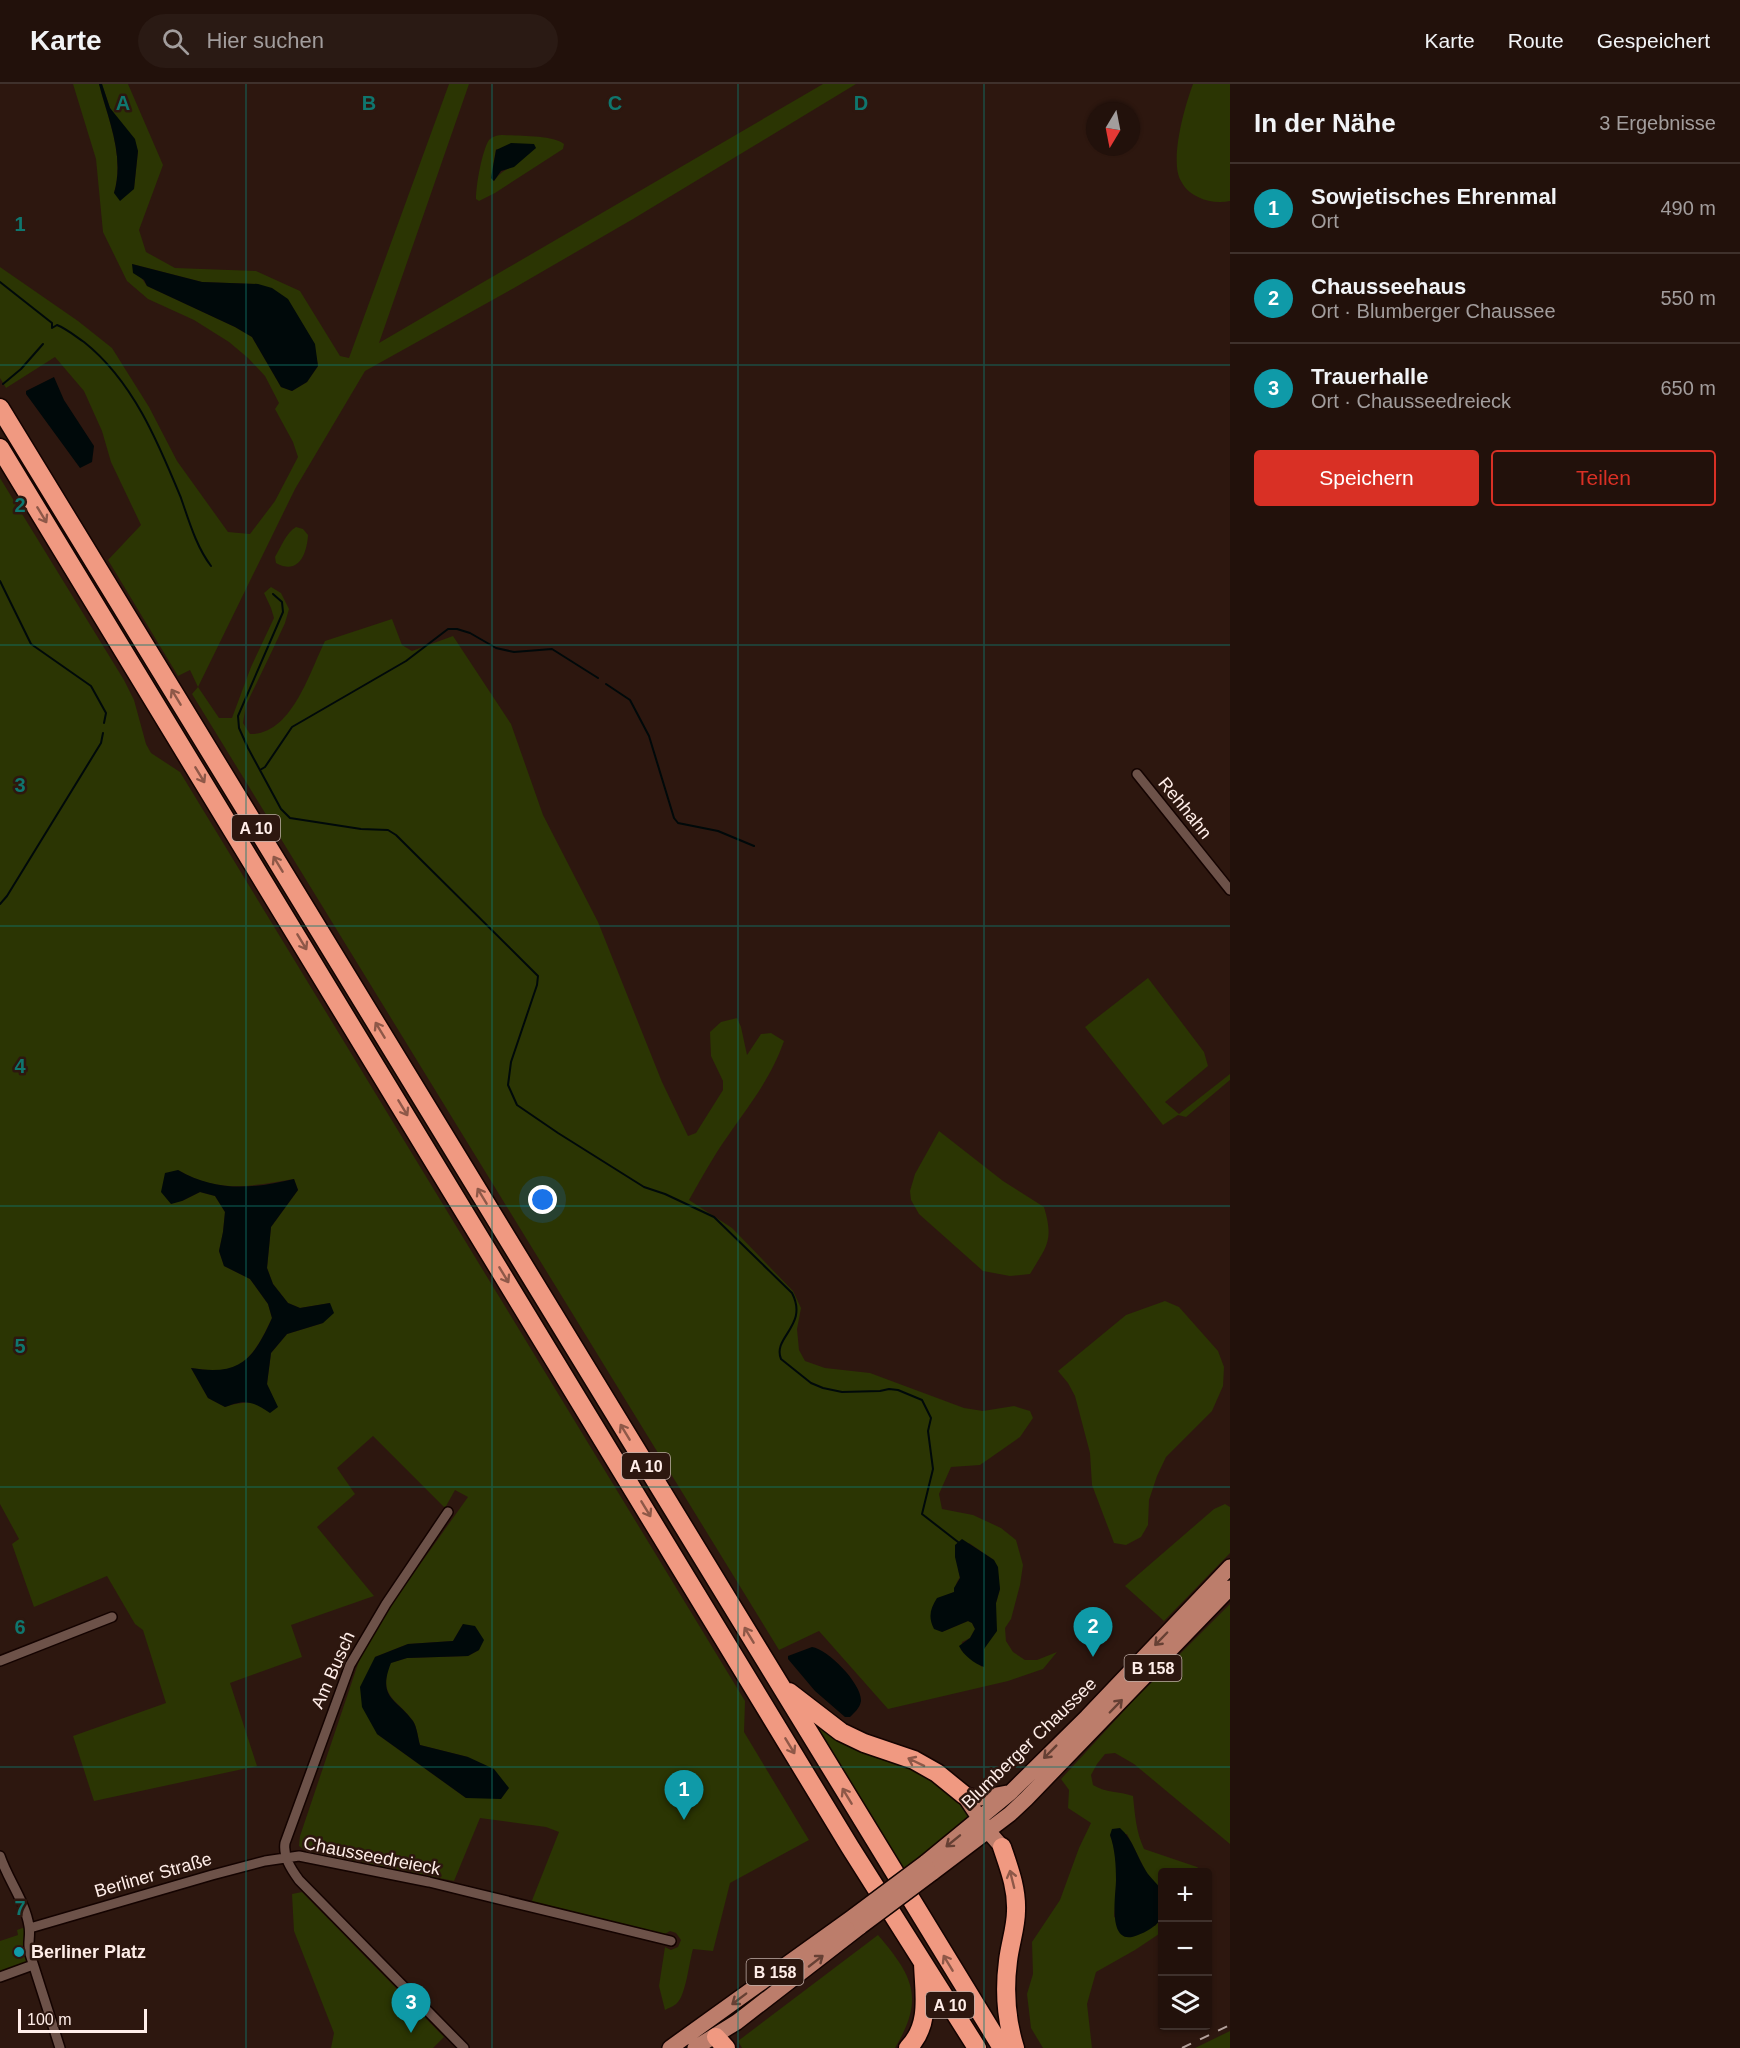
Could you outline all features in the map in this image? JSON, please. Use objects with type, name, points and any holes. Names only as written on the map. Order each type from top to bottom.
[{"type":"highway","name":"A 10","points":[[0,408],[1002,2048]]},
{"type":"highway","name":"A 10","points":[[0,448],[850,1847],[977,2048]]},
{"type":"highway","points":[[779,1685],[841,1732],[864,1743],[914,1760],[937,1773],[964,1795]]},
{"type":"highway","points":[[1002,1847],[1013,1878],[1016,1895],[1005,2003],[1016,2048]]},
{"type":"highway","points":[[908,2048],[920,2033],[924,2020],[923,1961]]},
{"type":"main road","name":"Blumberger Chaussee","points":[[708,2038],[984,1825],[1010,1793],[1230,1567]]},
{"type":"main road","name":"Blumberger Chaussee","points":[[984,1825],[1010,1814],[1230,1587]]},
{"type":"main road","points":[[964,1795],[981,1798],[1010,1793]]},
{"type":"main road","points":[[964,1795],[1002,1847]]},
{"type":"main road","points":[[1002,1847],[1010,1814]]},
{"type":"main road","name":"B 158","points":[[670,2048],[708,2038]]},
{"type":"street","name":"Rehhahn","points":[[1137,774],[1230,890]]},
{"type":"street","name":"Am Busch","points":[[286,1858],[285,1843],[350,1665],[393,1594],[448,1512]]},
{"type":"street","points":[[0,1661],[112,1617]]},
{"type":"street","points":[[0,1856],[18,1894],[30,1928],[27,1944],[60,2048]]},
{"type":"street","name":"Chausseedreieck","points":[[464,2048],[298,1880],[286,1858],[299,1856],[380,1872],[671,1941]]},
{"type":"street","name":"Berliner Straße","points":[[30,1928],[208,1876],[286,1858]]},
{"type":"street","points":[[0,1977],[33,1965]]},
{"type":"green space","points":[[73,84],[99,84],[111,124],[118,165],[114,193],[134,188],[138,151],[110,108],[102,84],[128,84],[163,165],[139,230],[146,252],[175,268],[256,271],[300,291],[340,356],[349,358],[449,84],[469,84],[379,343],[823,84],[856,84],[633,219],[365,371],[295,489],[198,687],[190,670],[178,676],[108,560],[141,525],[111,462],[102,431],[84,391],[55,357],[6,388],[0,378],[0,267],[78,321],[112,348],[149,407],[177,461],[228,532],[250,534],[275,501],[298,457],[293,442],[275,409],[279,403],[265,376],[248,358],[229,342],[194,320],[148,299],[127,281],[103,232],[96,159]],"holes":[[[132,264],[202,282],[258,284],[303,325],[314,344],[318,366],[307,382],[292,391],[281,387],[252,337],[147,286]]]},
{"type":"green space","points":[[1193,84],[1230,84],[1230,201],[1218,202],[1202,199],[1184,186],[1178,172],[1177,147]]},
{"type":"green space","points":[[501,135],[544,137],[564,144],[563,149],[479,201],[476,199],[476,193],[484,152],[489,140]],"holes":[[[496,149],[523,158],[501,173],[494,181],[491,178]]]},
{"type":"green space","points":[[0,478],[124,680],[134,700],[146,744],[151,753],[180,772],[745,1701],[744,1732],[809,1840],[730,1883],[713,1951],[693,1949],[680,1999],[675,2005],[665,2010],[659,1986],[665,1947],[671,1950],[678,1947],[681,1940],[676,1933],[670,1931],[665,1934],[650,1931],[531,1903],[559,1832],[546,1827],[480,1818],[454,1881],[306,1851],[299,1846],[300,1836],[366,1640],[468,1497],[455,1490],[445,1508],[373,1436],[337,1468],[355,1494],[317,1527],[374,1596],[291,1625],[302,1657],[230,1683],[257,1766],[94,1801],[73,1736],[166,1703],[143,1630],[135,1624],[107,1576],[34,1607],[12,1544],[19,1539],[0,1504]],"holes":[[[178,1170],[207,1183],[221,1185],[249,1186],[294,1179],[298,1190],[271,1227],[267,1268],[273,1284],[288,1303],[300,1308],[330,1303],[323,1323],[287,1334],[271,1353],[267,1384],[277,1407],[258,1403],[225,1407],[208,1398],[191,1368],[219,1371],[241,1364],[254,1351],[272,1318],[268,1304],[250,1279],[224,1266],[219,1251],[225,1212],[215,1196],[200,1192],[182,1201]],[[463,1624],[479,1650],[468,1656],[407,1658],[390,1663],[386,1683],[391,1696],[414,1723],[420,1745],[468,1757],[466,1798],[377,1734],[375,1657],[408,1644],[453,1641]]]},
{"type":"green space","points":[[296,527],[303,529],[308,535],[304,555],[296,565],[291,567],[276,563],[275,557],[289,533]]},
{"type":"green space","points":[[271,587],[281,593],[289,609],[285,623],[246,705],[243,723],[250,734],[265,732],[288,713],[306,684],[325,641],[392,619],[402,645],[412,651],[453,636],[511,724],[543,815],[598,922],[662,1082],[688,1136],[696,1133],[723,1090],[723,1081],[711,1056],[710,1032],[721,1022],[737,1018],[747,1055],[761,1034],[771,1033],[784,1041],[762,1086],[717,1152],[689,1200],[732,1228],[793,1291],[801,1308],[797,1329],[799,1350],[805,1361],[825,1368],[870,1373],[964,1408],[983,1411],[1014,1406],[1030,1411],[1033,1418],[1020,1437],[980,1465],[951,1467],[939,1494],[942,1509],[973,1515],[1001,1528],[1016,1540],[1023,1565],[1011,1619],[1005,1628],[1006,1641],[1013,1652],[1025,1660],[1037,1660],[1057,1652],[1043,1669],[1008,1681],[888,1709],[819,1631],[779,1650],[192,694],[198,687],[219,718],[232,718],[251,667],[274,618],[264,593]],"holes":[[[969,1543],[994,1560],[1000,1589],[995,1616],[984,1649],[982,1667],[961,1650],[962,1642],[970,1638],[975,1629],[972,1623],[968,1621],[942,1632],[943,1597],[954,1592],[960,1577],[958,1569]]]},
{"type":"green space","points":[[1148,978],[1204,1052],[1208,1066],[1165,1102],[1179,1114],[1230,1074],[1230,1080],[1186,1117],[1178,1115],[1163,1125],[1085,1027]]},
{"type":"green space","points":[[939,1131],[1003,1181],[1044,1207],[1048,1228],[1047,1243],[1030,1274],[1010,1276],[983,1271],[919,1214],[911,1200],[910,1191],[915,1174]]},
{"type":"green space","points":[[1165,1301],[1179,1307],[1218,1351],[1224,1367],[1223,1386],[1212,1411],[1166,1457],[1149,1500],[1148,1525],[1141,1537],[1126,1545],[1114,1543],[1092,1485],[1090,1453],[1075,1396],[1058,1371],[1126,1315]]},
{"type":"green space","points":[[1225,1504],[1230,1507],[1230,1553],[1164,1621],[1125,1586],[1214,1509]]},
{"type":"green space","points":[[1230,1604],[1230,1844],[1134,1764],[1115,1753],[1105,1754],[1091,1775],[1093,1785],[1133,1796],[1135,1817],[1144,1849],[1198,1868],[1158,1868],[1158,1888],[1146,1872],[1127,1834],[1110,1835],[1116,1865],[1114,1917],[1155,1926],[1158,1922],[1158,1935],[1096,1972],[1087,2004],[1092,2048],[1043,2048],[1031,2028],[1027,1994],[1033,1974],[1032,1942],[1060,1900],[1091,1823],[1068,1808],[1069,1790],[1061,1779],[1134,1700]]},
{"type":"green space","points":[[806,1711],[949,1786],[973,1818],[904,1871]]},
{"type":"green space","points":[[302,1892],[444,2037],[433,2048],[331,2048],[334,2033],[294,1931],[292,1894]]},
{"type":"green space","points":[[25,1927],[25,1965],[0,1973],[0,1941],[18,1935],[17,1930]]},
{"type":"green space","points":[[878,1935],[900,1963],[911,1988],[910,2015],[895,2048],[742,2048],[738,2041]]},
{"type":"green space","points":[[1230,2031],[1230,2048],[1195,2048]]},
{"type":"shaded area","points":[[99,84],[102,84],[110,108],[135,139],[138,151],[134,189],[120,201],[114,193],[118,165],[114,138]]},
{"type":"shaded area","points":[[511,143],[534,144],[536,148],[514,167],[501,171],[494,181],[491,178],[496,150]]},
{"type":"shaded area","points":[[132,264],[202,282],[258,284],[272,288],[288,299],[315,344],[318,366],[307,382],[292,391],[281,387],[252,337],[147,286],[144,280],[133,273]]},
{"type":"shaded area","points":[[54,377],[64,400],[94,446],[92,462],[80,468],[26,394],[26,391]]},
{"type":"shaded area","points":[[178,1170],[206,1182],[221,1185],[264,1185],[294,1179],[298,1190],[271,1227],[267,1268],[273,1284],[288,1303],[300,1308],[330,1303],[334,1313],[323,1323],[287,1334],[271,1353],[267,1384],[278,1407],[270,1413],[249,1402],[225,1407],[208,1398],[191,1368],[222,1369],[243,1362],[258,1345],[272,1318],[268,1304],[250,1279],[224,1266],[219,1251],[225,1212],[215,1196],[200,1192],[171,1204],[161,1192],[165,1173]]},
{"type":"shaded area","points":[[962,1539],[994,1560],[998,1567],[1000,1589],[996,1603],[997,1631],[984,1649],[984,1667],[970,1659],[959,1646],[970,1638],[975,1629],[972,1623],[968,1621],[942,1632],[934,1629],[930,1617],[931,1609],[937,1598],[954,1592],[960,1578],[955,1545]]},
{"type":"shaded area","points":[[463,1624],[475,1626],[484,1640],[479,1650],[468,1656],[407,1658],[391,1663],[387,1675],[387,1691],[413,1721],[420,1745],[468,1757],[494,1769],[509,1788],[501,1799],[466,1798],[377,1734],[362,1707],[360,1687],[375,1657],[408,1644],[453,1641]]},
{"type":"shaded area","points":[[812,1647],[835,1660],[856,1686],[861,1701],[850,1717],[845,1717],[815,1691],[788,1659],[788,1656]]},
{"type":"shaded area","points":[[1120,1828],[1124,1832],[1146,1871],[1158,1886],[1158,1923],[1138,1935],[1128,1937],[1121,1934],[1115,1918],[1116,1869],[1110,1835],[1112,1829]]},
{"type":"waterway","points":[[0,282],[52,323],[52,328],[57,325],[84,342],[117,375],[153,434],[197,542],[211,566]]},
{"type":"waterway","points":[[3,384],[21,369],[43,344]]},
{"type":"waterway","points":[[0,581],[31,644],[91,686],[106,713],[104,723]]},
{"type":"waterway","points":[[273,594],[282,602],[283,612],[238,716],[239,728],[248,748],[281,809],[290,818],[361,829],[388,830],[396,835],[538,976],[511,1062],[508,1085],[517,1105],[644,1187],[665,1194],[714,1217],[792,1293],[796,1304],[796,1314],[794,1323],[781,1344],[781,1359],[811,1383],[842,1392],[898,1390],[922,1400],[931,1418],[928,1431],[933,1469],[922,1514],[958,1542]]},
{"type":"waterway","points":[[260,770],[265,767],[292,727],[406,661],[448,629],[470,633],[496,648],[514,652],[552,649],[598,678]]},
{"type":"waterway","points":[[606,684],[630,700],[649,736],[674,818],[678,823],[718,831],[754,846]]},
{"type":"waterway","points":[[0,904],[101,743],[103,733]]},
{"type":"railway","points":[[1182,2048],[1230,2025]]},
{"type":"place","name":"Chausseehaus","points":[[1093,1657]]},
{"type":"place","name":"Sowjetisches Ehrenmal","points":[[684,1820]]},
{"type":"place","name":"Berliner Platz","points":[[19,1952]]},
{"type":"place","name":"Trauerhalle","points":[[411,2033]]}]
